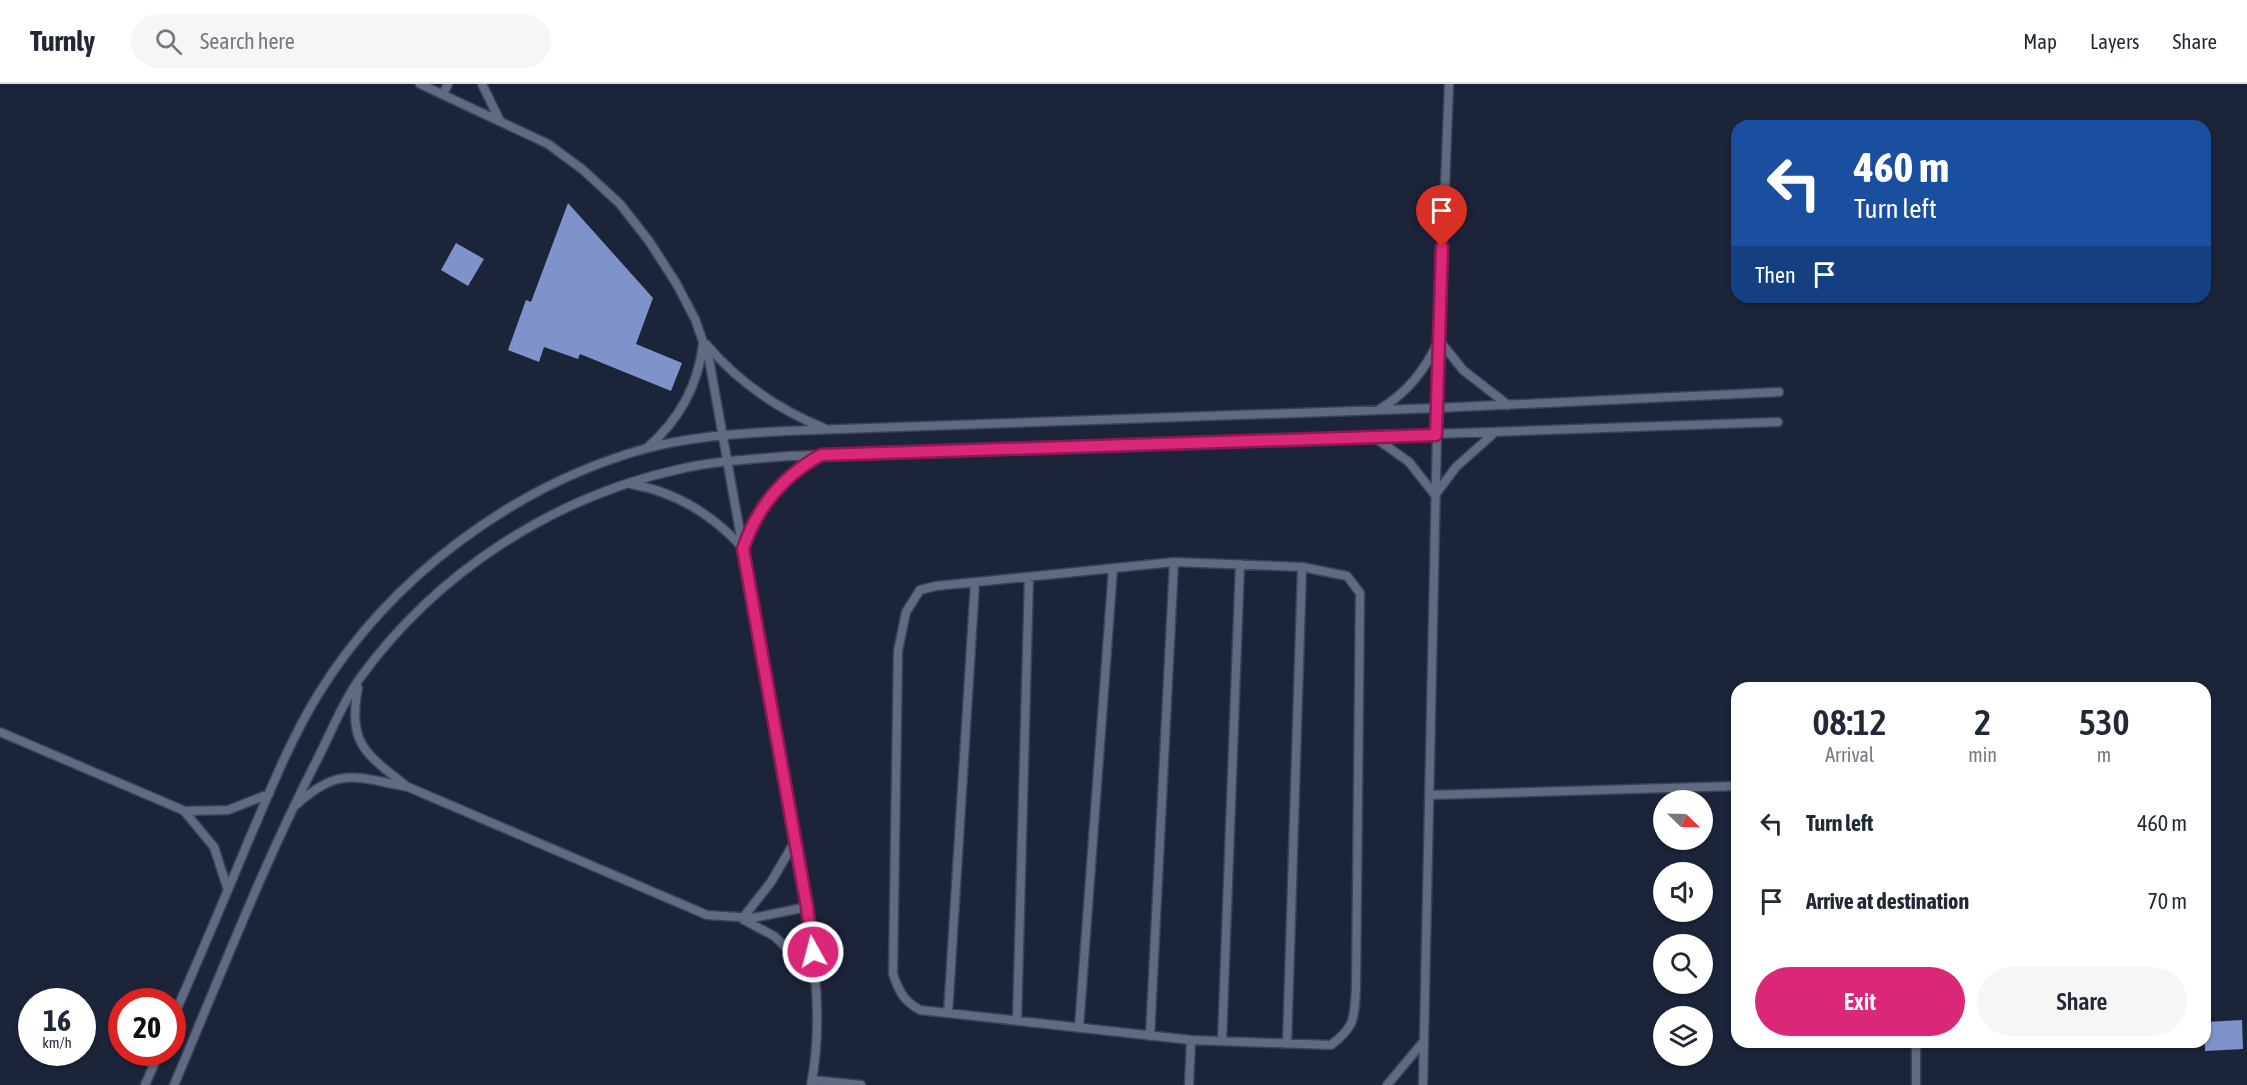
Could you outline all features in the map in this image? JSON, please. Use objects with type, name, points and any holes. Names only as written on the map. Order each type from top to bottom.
[{"type":"lane","points":[[420,84],[499,119],[548,144],[582,169],[620,204],[676,283],[703,340],[723,435],[807,907],[816,975],[818,1022],[811,1082],[861,1085]]},
{"type":"lane","points":[[443,94],[448,84]]},
{"type":"lane","points":[[482,84],[499,119]]},
{"type":"lane","points":[[1423,1085],[1438,340],[1449,84]]},
{"type":"lane","points":[[703,340],[750,387],[786,411],[827,429]]},
{"type":"lane","points":[[646,449],[672,424],[686,401],[697,376],[703,340]]},
{"type":"lane","points":[[1438,340],[1463,370],[1509,405]]},
{"type":"lane","points":[[1378,411],[1413,383],[1423,370],[1438,340]]},
{"type":"lane","points":[[186,988],[300,725],[363,632],[416,578],[472,534],[527,498],[591,466],[646,449],[723,435],[827,429],[1378,411],[1779,392]]},
{"type":"lane","points":[[174,1085],[292,808],[359,679],[417,610],[466,567],[547,517],[592,495],[681,469],[726,462],[821,455],[1778,422]]},
{"type":"lane","points":[[1435,495],[1468,454],[1495,433]]},
{"type":"lane","points":[[1374,437],[1409,462],[1435,495]]},
{"type":"lane","points":[[743,549],[754,521],[771,495],[794,472],[821,455]]},
{"type":"lane","points":[[627,483],[665,493],[700,510],[723,528],[743,549]]},
{"type":"lane","points":[[1150,1036],[1174,562]]},
{"type":"lane","points":[[1174,562],[1302,567],[1347,576],[1360,593],[1356,988],[1354,1015],[1348,1033],[1331,1046],[1191,1040],[920,1010],[906,1002],[899,992],[893,974],[898,651],[906,612],[920,590],[1174,562]]},
{"type":"lane","points":[[1222,1041],[1240,564]]},
{"type":"lane","points":[[1287,1044],[1302,567]]},
{"type":"lane","points":[[1079,1028],[1113,568]]},
{"type":"lane","points":[[1017,1021],[1029,577]]},
{"type":"lane","points":[[948,1013],[975,583]]},
{"type":"lane","points":[[359,679],[354,706],[359,738],[368,756],[408,788]]},
{"type":"lane","points":[[0,732],[185,811],[228,810],[269,794]]},
{"type":"lane","points":[[292,808],[318,786],[333,779],[370,780],[408,788],[707,915],[742,919],[807,907]]},
{"type":"lane","points":[[1430,795],[1731,786]]},
{"type":"lane","points":[[185,811],[214,847],[228,890]]},
{"type":"lane","points":[[742,919],[771,882],[796,841]]},
{"type":"lane","points":[[742,919],[774,936],[816,975]]},
{"type":"lane","points":[[1190,1085],[1191,1040]]},
{"type":"lane","points":[[1387,1085],[1424,1041]]},
{"type":"lane","points":[[1916,1048],[1916,1085]]},
{"type":"lane","points":[[145,1085],[153,1066]]},
{"type":"building","points":[[568,203],[653,298],[636,344],[682,363],[671,391],[580,354],[578,359],[544,347],[539,362],[508,350],[526,300],[531,302]]},
{"type":"building","points":[[456,243],[484,259],[468,286],[441,270]]},
{"type":"building","points":[[2242,1020],[2243,1049],[2205,1051],[2205,1048],[2211,1048],[2211,1022]]},
{"type":"route","points":[[813,952],[743,549],[754,521],[771,495],[794,472],[821,455],[1436,435],[1442,247]]}]
